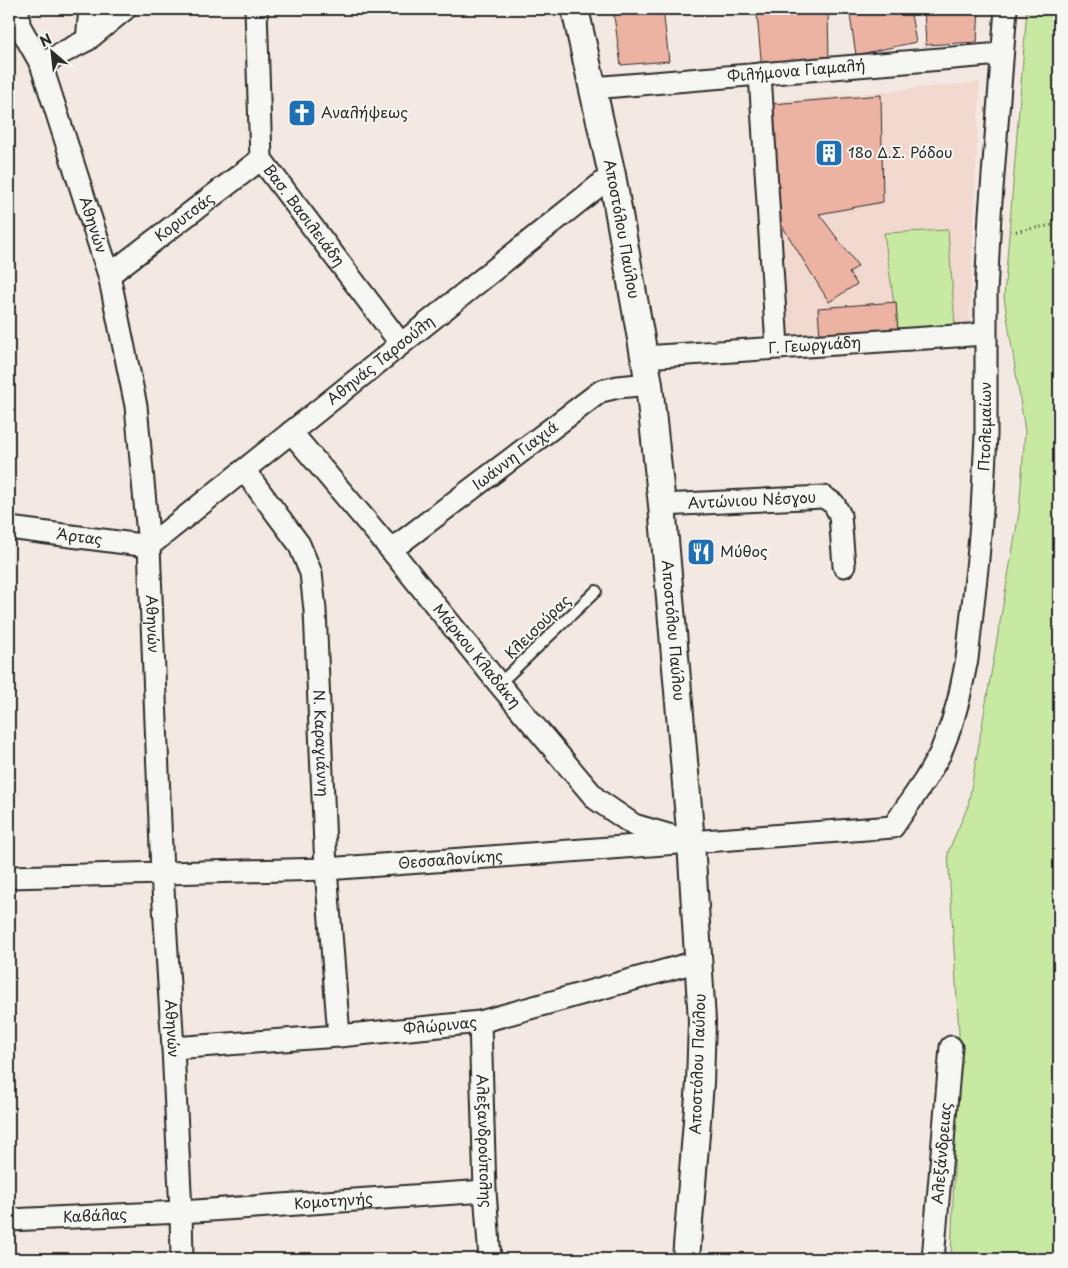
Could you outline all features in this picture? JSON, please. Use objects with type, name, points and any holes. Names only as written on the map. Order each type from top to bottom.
[{"type":"street","points":[[88,40],[90,9]]},
{"type":"street","points":[[41,64],[88,40],[124,9]]},
{"type":"street","name":"Βασ. Βασιλειάδη","points":[[256,9],[260,159],[401,344]]},
{"type":"street","name":"Αποστόλου Παύλου","points":[[575,9],[612,175],[649,384],[662,506],[692,842],[702,1021],[700,1084],[686,1259]]},
{"type":"street","name":"Πτολεμαίων","points":[[893,827],[940,754],[952,723],[967,659],[983,493],[986,435],[985,334],[989,232],[1001,54],[1006,9]]},
{"type":"street","name":"Αθηνών","points":[[15,20],[41,64],[109,274],[136,406],[149,546],[162,873],[173,1048],[182,1259]]},
{"type":"street","name":"Φιλήμονα Γιαμαλή","points":[[592,88],[1001,54]]},
{"type":"street","points":[[760,74],[777,347]]},
{"type":"street","name":"Κορυτσάς","points":[[109,274],[260,159]]},
{"type":"street","name":"Αθηνάς Ταρσούλη","points":[[149,546],[612,175]]},
{"type":"street","name":"Γ. Γεωργιάδη","points":[[644,357],[985,334]]},
{"type":"street","name":"Ιωάννη Γιαχιά","points":[[391,550],[601,391],[618,387],[649,384]]},
{"type":"street","name":"Μάρκου Κλαδάκη","points":[[291,432],[596,799],[634,825],[692,842]]},
{"type":"street","name":"Ν. Καραγιάννη","points":[[244,470],[299,544],[311,572],[315,610],[326,869],[339,1036]]},
{"type":"street","name":"Αντώνιου Νέσγου","points":[[662,506],[824,497],[834,504],[840,516],[844,566]]},
{"type":"street","name":"Άρτας","points":[[9,528],[149,546]]},
{"type":"street","name":"Θεσσαλονίκης","points":[[9,878],[326,869],[893,827]]},
{"type":"street","name":"Φλώρινας","points":[[173,1048],[339,1036],[480,1022],[699,961]]},
{"type":"street","name":"Αλεξανδρούπολης","points":[[480,1022],[485,1190],[490,1259]]},
{"type":"street","name":"Αλεξάνδρειας","points":[[933,1259],[952,1047]]},
{"type":"street","name":"Κομοτηνής","points":[[181,1212],[485,1190]]},
{"type":"street","name":"Καβάλας","points":[[9,1220],[181,1212]]},
{"type":"lane","name":"Κλεισούρας","points":[[499,684],[596,591]]},
{"type":"path","points":[[989,232],[1010,232],[1059,224]]},
{"type":"shaded area","points":[[980,82],[969,333],[780,349],[761,103]]},
{"type":"green space","points":[[1027,9],[1059,9],[1059,1259],[951,1259],[959,1032],[948,852],[968,806],[1019,513],[1025,431],[1004,297]]},
{"type":"green space","points":[[948,230],[955,324],[898,332],[884,233]]},
{"type":"building","points":[[613,9],[663,9],[669,61],[621,65]]},
{"type":"building","points":[[828,9],[829,63],[762,70],[757,14]]},
{"type":"building","points":[[849,9],[910,9],[916,42],[856,55]]},
{"type":"building","points":[[924,9],[979,9],[977,42],[926,45]]},
{"type":"building","name":"18ο Δ.Σ. Ρόδου","points":[[881,95],[883,202],[819,214],[858,266],[849,273],[857,284],[829,302],[781,224],[772,104]]},
{"type":"building","points":[[896,302],[898,332],[820,338],[818,308]]},
{"type":"place","name":"Αναλήψεως","points":[[302,113]]},
{"type":"place","name":"18ο Δ.Σ. Ρόδου","points":[[829,153]]},
{"type":"place","name":"Μύθος","points":[[701,552]]}]
